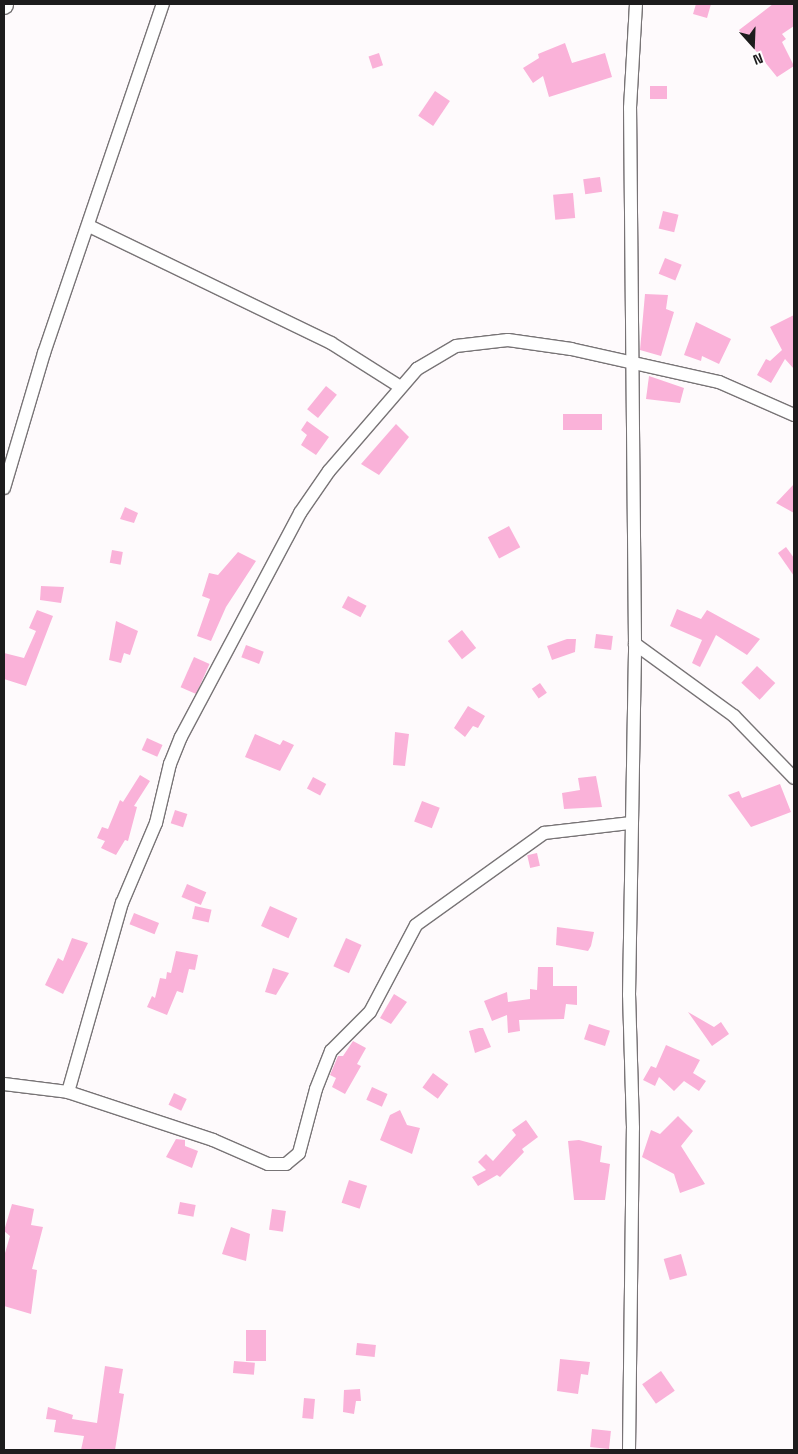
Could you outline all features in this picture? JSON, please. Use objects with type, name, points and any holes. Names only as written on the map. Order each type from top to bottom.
[{"type":"street","points":[[4,488],[44,353],[162,4]]},
{"type":"street","points":[[629,1450],[633,1138],[628,995],[635,644],[630,108],[636,4]]},
{"type":"street","points":[[88,226],[331,343],[399,386]]},
{"type":"street","points":[[68,1092],[122,903],[156,823],[170,764],[181,737],[300,513],[328,471],[399,386],[436,356],[476,342],[526,343],[633,362],[719,382],[794,415]]},
{"type":"street","points":[[635,644],[734,716],[794,778]]},
{"type":"street","points":[[4,1084],[68,1092],[213,1140],[268,1164],[286,1164],[299,1153],[316,1089],[332,1052],[370,1012],[416,925],[544,833],[630,823]]},
{"type":"building","points":[[696,4],[711,4],[707,18],[693,14]]},
{"type":"building","points":[[773,4],[794,4],[794,26],[782,34],[786,39],[782,42],[794,66],[777,77],[739,30]]},
{"type":"building","points":[[565,43],[572,63],[605,53],[612,77],[549,97],[543,76],[533,83],[523,68],[539,58],[538,54]]},
{"type":"building","points":[[379,53],[383,65],[373,69],[369,56]]},
{"type":"building","points":[[650,86],[667,86],[667,99],[650,99]]},
{"type":"building","points":[[435,91],[450,101],[433,126],[418,116]]},
{"type":"building","points":[[600,177],[602,192],[585,194],[583,179]]},
{"type":"building","points":[[573,193],[575,218],[555,220],[553,195]]},
{"type":"building","points":[[663,211],[679,215],[674,232],[659,228]]},
{"type":"building","points":[[665,258],[682,265],[675,281],[659,274]]},
{"type":"building","points":[[645,294],[668,295],[666,309],[674,312],[661,356],[640,350]]},
{"type":"building","points":[[794,315],[794,369],[785,359],[771,383],[757,375],[766,359],[770,361],[782,350],[770,327]]},
{"type":"building","points":[[696,322],[731,339],[719,364],[702,356],[701,361],[684,355]]},
{"type":"building","points":[[649,376],[684,388],[680,403],[646,399]]},
{"type":"building","points":[[326,386],[337,395],[318,418],[307,409]]},
{"type":"building","points":[[563,414],[602,414],[602,430],[563,430]]},
{"type":"building","points":[[307,421],[329,437],[316,455],[301,445],[307,435],[301,430]]},
{"type":"building","points":[[396,424],[409,437],[379,475],[361,464]]},
{"type":"building","points":[[794,484],[794,513],[776,503]]},
{"type":"building","points":[[125,507],[138,513],[134,523],[120,519]]},
{"type":"building","points":[[509,526],[520,547],[499,558],[488,537]]},
{"type":"building","points":[[786,547],[794,558],[794,576],[778,553]]},
{"type":"building","points":[[112,550],[123,552],[121,565],[110,563]]},
{"type":"building","points":[[238,552],[256,561],[226,607],[211,641],[197,636],[210,599],[202,596],[209,573],[218,575]]},
{"type":"building","points":[[41,586],[64,587],[61,603],[40,600]]},
{"type":"building","points":[[348,596],[367,606],[360,617],[342,607]]},
{"type":"building","points":[[677,609],[701,619],[707,610],[760,639],[747,655],[716,635],[700,667],[692,663],[702,640],[670,626]]},
{"type":"building","points":[[37,610],[53,616],[26,686],[4,679],[4,653],[24,658],[36,631],[29,628]]},
{"type":"building","points":[[116,621],[138,631],[130,655],[124,653],[121,663],[109,660]]},
{"type":"building","points":[[462,630],[476,648],[462,659],[448,641]]},
{"type":"building","points":[[596,634],[613,636],[611,650],[594,648]]},
{"type":"building","points":[[567,639],[576,639],[575,652],[552,660],[547,646]]},
{"type":"building","points":[[246,645],[264,652],[259,664],[241,657]]},
{"type":"building","points":[[194,657],[210,664],[196,694],[181,687]]},
{"type":"building","points":[[757,666],[775,683],[760,700],[741,683]]},
{"type":"building","points":[[540,683],[547,693],[539,699],[532,689]]},
{"type":"building","points":[[468,706],[485,716],[478,728],[473,726],[465,737],[454,728]]},
{"type":"building","points":[[395,732],[409,734],[405,766],[393,765]]},
{"type":"building","points":[[255,734],[280,745],[283,740],[294,745],[280,771],[245,757]]},
{"type":"building","points":[[147,738],[163,745],[157,757],[142,750]]},
{"type":"building","points":[[140,775],[150,781],[134,806],[137,807],[128,841],[125,840],[116,855],[101,848],[105,841],[97,838],[102,827],[108,829],[120,800],[123,802]]},
{"type":"building","points":[[596,776],[602,807],[564,809],[562,793],[580,790],[578,778]]},
{"type":"building","points":[[313,777],[326,784],[320,796],[307,788]]},
{"type":"building","points":[[780,784],[791,812],[751,827],[728,795],[739,791],[742,798]]},
{"type":"building","points":[[422,801],[440,808],[432,828],[414,822]]},
{"type":"building","points":[[175,810],[187,814],[183,827],[171,823]]},
{"type":"building","points":[[537,853],[540,866],[530,868],[527,855]]},
{"type":"building","points":[[187,884],[206,892],[201,905],[182,897]]},
{"type":"building","points":[[195,906],[212,910],[209,922],[192,919]]},
{"type":"building","points":[[270,906],[297,918],[288,938],[261,926]]},
{"type":"building","points":[[134,913],[159,923],[155,934],[130,924]]},
{"type":"building","points":[[557,927],[594,932],[588,951],[556,945]]},
{"type":"building","points":[[72,938],[88,943],[63,994],[45,985],[58,958],[63,961]]},
{"type":"building","points":[[346,938],[362,945],[349,973],[333,966]]},
{"type":"building","points":[[176,951],[198,955],[195,970],[189,969],[183,993],[177,991],[167,1015],[147,1007],[152,996],[155,998],[160,978],[166,979],[167,972],[171,973]]},
{"type":"building","points":[[538,967],[553,967],[553,986],[577,986],[577,1005],[566,1004],[564,1019],[519,1020],[520,1031],[508,1033],[507,1015],[492,1021],[484,1001],[507,992],[508,1002],[530,999],[530,989],[537,990]]},
{"type":"building","points":[[273,968],[289,973],[276,995],[265,992]]},
{"type":"building","points":[[394,994],[407,1002],[391,1024],[380,1018]]},
{"type":"building","points":[[688,1012],[714,1027],[721,1022],[729,1034],[712,1046]]},
{"type":"building","points":[[589,1024],[610,1031],[605,1046],[584,1039]]},
{"type":"building","points":[[483,1028],[491,1047],[475,1053],[469,1031]]},
{"type":"building","points":[[353,1041],[366,1048],[357,1064],[361,1066],[345,1094],[332,1087],[336,1078],[330,1075],[338,1056],[343,1056]]},
{"type":"building","points":[[666,1045],[700,1060],[693,1073],[706,1081],[699,1091],[684,1081],[674,1091],[659,1077],[655,1086],[643,1080],[651,1066],[656,1068]]},
{"type":"building","points":[[433,1073],[448,1084],[438,1099],[422,1088]]},
{"type":"building","points":[[372,1087],[388,1094],[382,1107],[366,1100]]},
{"type":"building","points":[[174,1093],[187,1099],[181,1111],[169,1105]]},
{"type":"building","points":[[400,1110],[407,1125],[420,1128],[412,1154],[380,1140],[390,1115]]},
{"type":"building","points":[[678,1116],[693,1131],[681,1146],[705,1184],[680,1193],[674,1174],[642,1157],[651,1130],[660,1134]]},
{"type":"building","points":[[526,1120],[538,1137],[522,1149],[524,1152],[500,1177],[497,1175],[478,1186],[472,1177],[486,1170],[478,1162],[486,1154],[493,1161],[516,1135],[512,1130]]},
{"type":"building","points":[[176,1139],[185,1140],[185,1146],[198,1151],[192,1168],[166,1157]]},
{"type":"building","points":[[579,1140],[602,1146],[600,1162],[610,1164],[605,1200],[574,1200],[568,1141]]},
{"type":"building","points":[[349,1180],[367,1186],[360,1209],[342,1203]]},
{"type":"building","points":[[180,1202],[196,1205],[193,1217],[178,1214]]},
{"type":"building","points":[[12,1204],[34,1209],[31,1225],[43,1227],[32,1269],[37,1270],[31,1314],[4,1306],[5,1253],[10,1236],[4,1231]]},
{"type":"building","points":[[272,1209],[286,1211],[283,1232],[269,1230]]},
{"type":"building","points":[[231,1227],[250,1234],[246,1261],[222,1254]]},
{"type":"building","points":[[681,1254],[687,1275],[670,1280],[664,1259]]},
{"type":"building","points":[[246,1330],[266,1330],[266,1361],[246,1361]]},
{"type":"building","points":[[357,1343],[376,1345],[375,1357],[356,1355]]},
{"type":"building","points":[[560,1359],[590,1362],[588,1375],[581,1374],[578,1394],[557,1391]]},
{"type":"building","points":[[234,1361],[255,1363],[254,1375],[233,1373]]},
{"type":"building","points":[[105,1366],[123,1369],[119,1393],[124,1394],[115,1450],[81,1450],[84,1436],[54,1432],[56,1420],[46,1419],[48,1407],[73,1415],[72,1419],[97,1423]]},
{"type":"building","points":[[661,1371],[675,1391],[656,1404],[642,1384]]},
{"type":"building","points":[[360,1389],[361,1401],[356,1401],[354,1414],[343,1412],[344,1390]]},
{"type":"building","points":[[304,1398],[315,1399],[313,1419],[302,1418]]},
{"type":"building","points":[[592,1429],[611,1431],[609,1449],[590,1447]]}]
